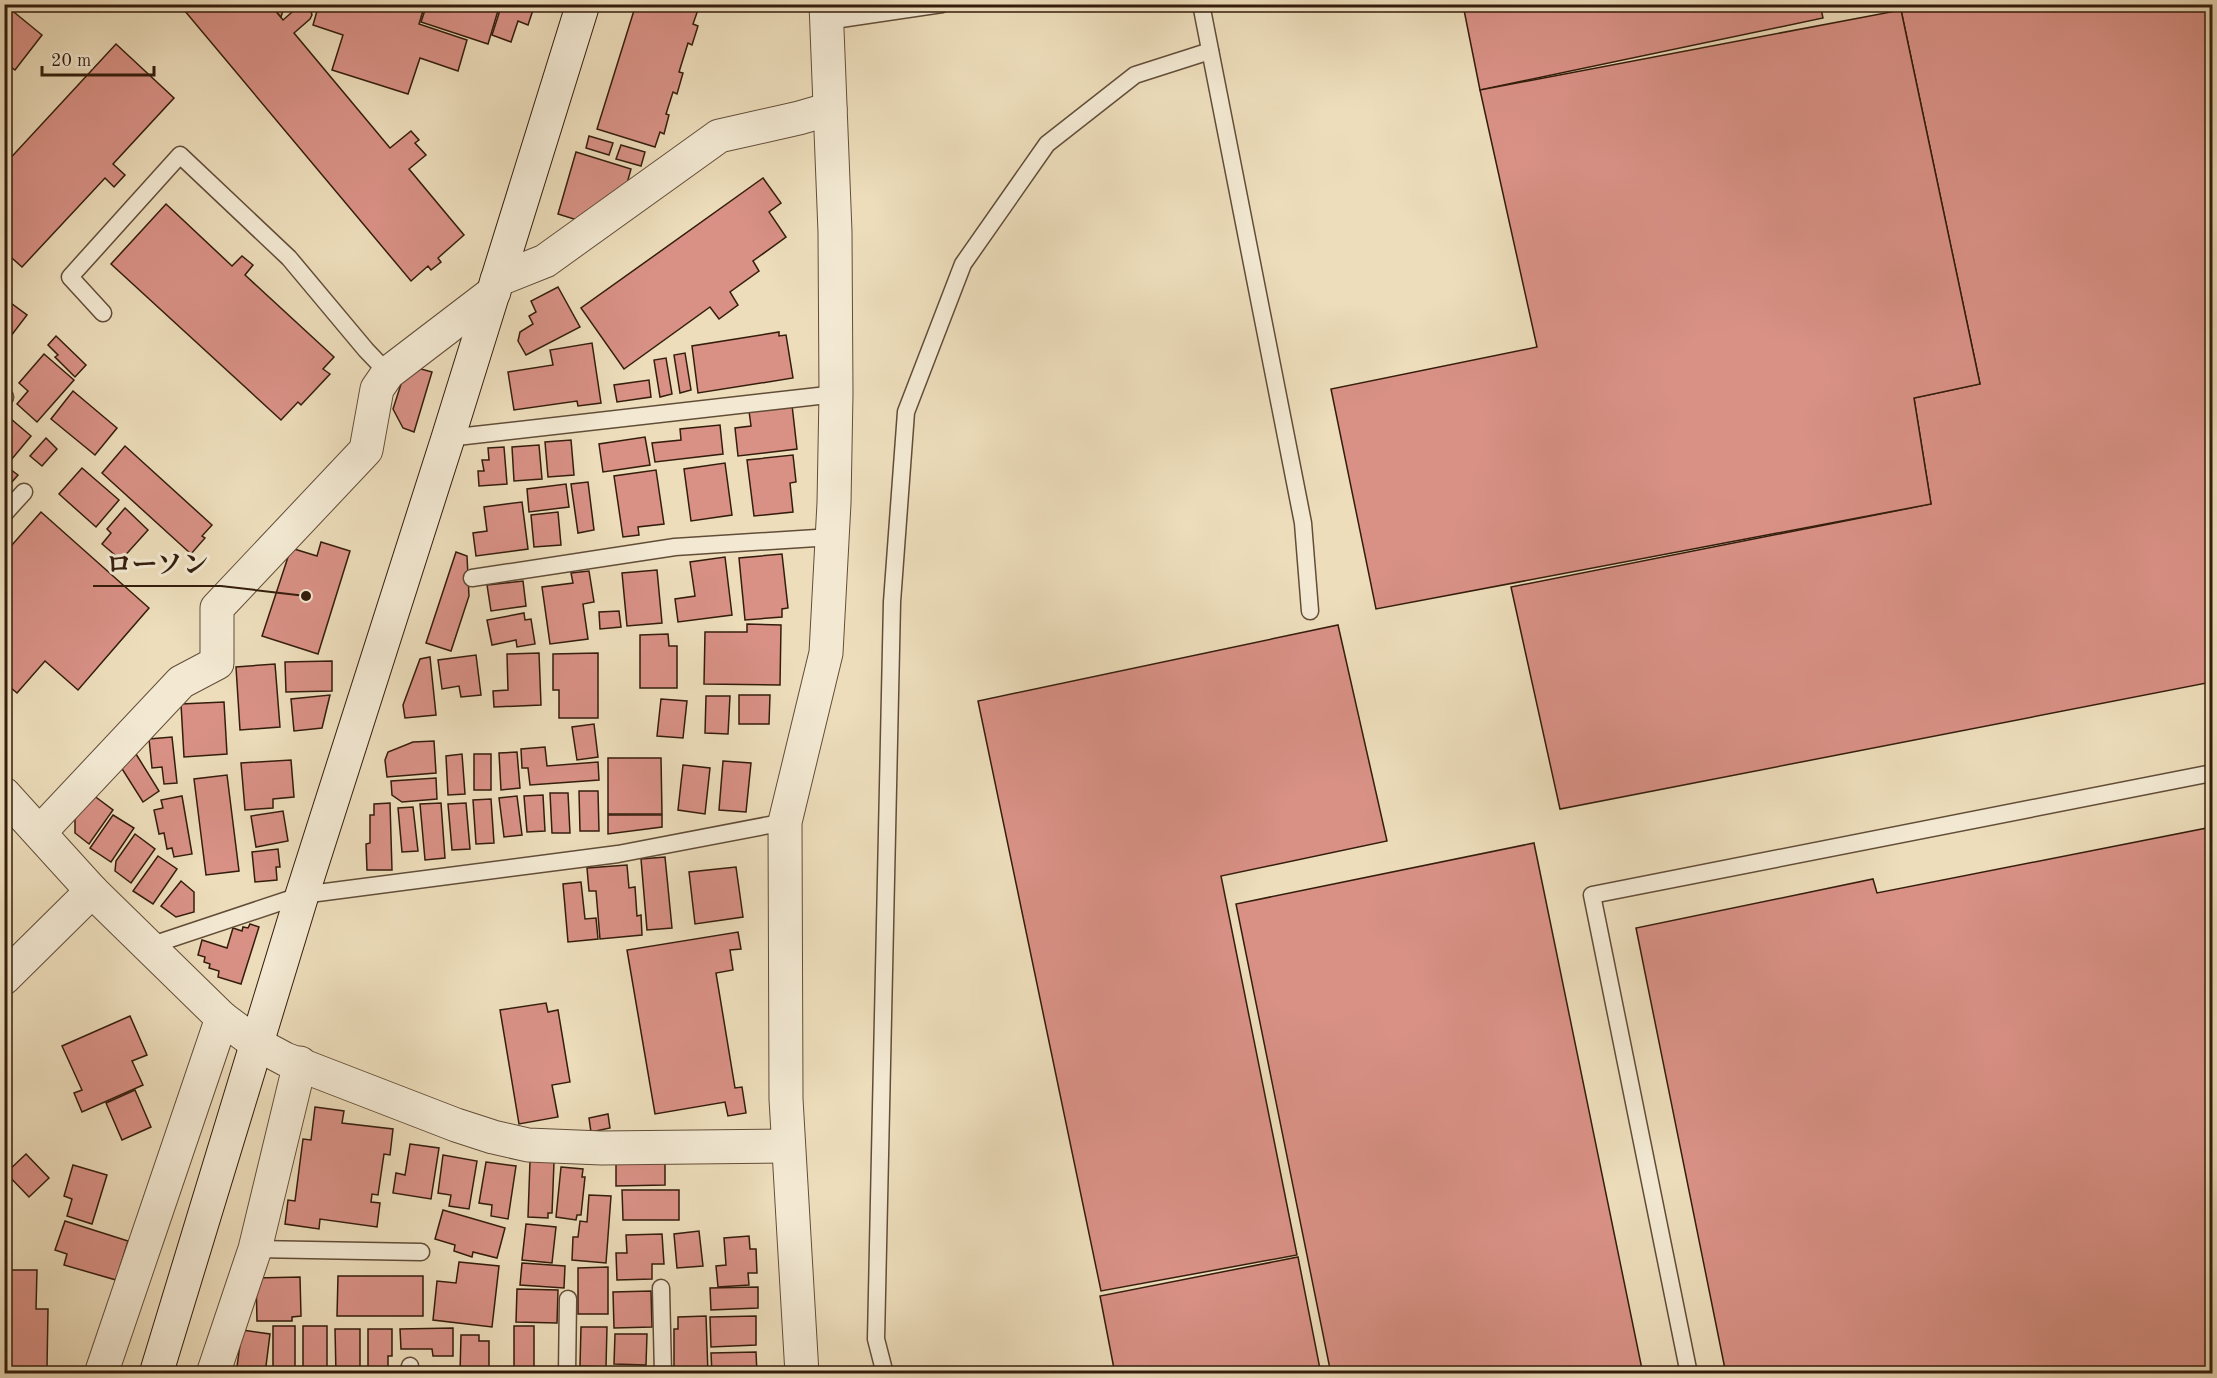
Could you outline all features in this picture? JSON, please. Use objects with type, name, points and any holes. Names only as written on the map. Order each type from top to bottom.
[{"type":"street","points":[[156,1374],[302,895],[496,286],[583,4]]},
{"type":"street","points":[[802,1374],[787,1146],[785,822],[826,653],[832,537],[836,394],[835,232],[826,13]]},
{"type":"street","points":[[40,832],[181,682],[217,663],[217,608],[366,450],[377,389],[388,373],[496,286],[545,261],[719,136],[830,109]]},
{"type":"street","points":[[4,794],[92,891],[222,1018],[257,1044],[285,1059],[456,1125],[528,1145],[602,1148],[787,1146]]},
{"type":"street","points":[[4,978],[92,891]]},
{"type":"street","points":[[101,1374],[222,1018]]},
{"type":"street","points":[[213,1374],[255,1248],[300,1063]]},
{"type":"lane","points":[[826,13],[942,4]]},
{"type":"lane","points":[[1201,4],[1303,523],[1310,611]]},
{"type":"lane","points":[[885,1374],[876,1339],[892,602],[906,412],[963,264],[1047,144],[1135,75],[1210,51]]},
{"type":"lane","points":[[103,313],[70,277],[180,155],[289,258],[388,373]]},
{"type":"lane","points":[[448,438],[836,394]]},
{"type":"lane","points":[[4,514],[24,492]]},
{"type":"lane","points":[[472,578],[675,547],[832,537]]},
{"type":"lane","points":[[1689,1374],[1592,894],[2212,773]]},
{"type":"lane","points":[[149,946],[302,895],[618,854],[785,822]]},
{"type":"lane","points":[[255,1248],[421,1252]]},
{"type":"lane","points":[[661,1288],[663,1374]]},
{"type":"lane","points":[[567,1374],[568,1299]]},
{"type":"building","points":[[4,4],[42,35],[15,70],[4,62]]},
{"type":"building","points":[[179,4],[270,4],[283,20],[299,6],[310,7],[312,15],[310,19],[294,33],[390,148],[411,131],[419,140],[415,143],[426,155],[409,169],[464,235],[438,258],[441,262],[431,270],[428,266],[411,281]]},
{"type":"building","points":[[274,4],[285,4],[281,17],[273,8]]},
{"type":"building","points":[[319,4],[425,4],[419,24],[467,40],[458,71],[420,58],[408,94],[332,70],[343,35],[313,25]]},
{"type":"building","points":[[427,4],[500,4],[488,44],[421,22]]},
{"type":"building","points":[[502,4],[535,4],[528,25],[518,21],[511,42],[492,35]]},
{"type":"building","points":[[636,4],[700,4],[693,24],[698,26],[692,45],[688,43],[679,72],[683,73],[677,94],[673,92],[666,114],[669,115],[664,134],[660,132],[655,147],[597,129]]},
{"type":"building","points":[[1820,4],[1823,18],[1480,90],[1463,5]]},
{"type":"building","points":[[1927,4],[2212,4],[2212,682],[1560,809],[1511,587],[1931,504],[1914,398],[1980,384],[1901,10]]},
{"type":"building","points":[[1901,10],[1980,384],[1914,398],[1931,504],[1376,609],[1331,389],[1537,347],[1480,90]]},
{"type":"building","points":[[116,44],[174,98],[113,164],[125,175],[114,187],[105,178],[22,267],[4,251],[4,165]]},
{"type":"building","points":[[589,136],[613,143],[609,155],[586,148]]},
{"type":"building","points":[[621,145],[645,152],[641,166],[616,159]]},
{"type":"building","points":[[576,152],[631,169],[626,187],[577,220],[558,214]]},
{"type":"building","points":[[763,178],[781,203],[769,212],[786,237],[753,261],[759,271],[730,292],[738,305],[719,319],[710,307],[624,369],[581,308]]},
{"type":"building","points":[[166,204],[232,266],[242,256],[253,265],[245,275],[334,357],[323,369],[330,374],[301,405],[298,402],[281,420],[111,264]]},
{"type":"building","points":[[558,287],[580,327],[526,355],[518,341],[520,332],[533,324],[529,316],[536,312],[531,301]]},
{"type":"building","points":[[4,298],[27,315],[4,345]]},
{"type":"building","points":[[779,332],[779,336],[786,335],[793,378],[698,393],[692,346]]},
{"type":"building","points":[[56,336],[86,365],[75,377],[55,357],[58,355],[48,345]]},
{"type":"building","points":[[592,343],[601,403],[578,406],[577,401],[514,410],[508,372],[553,365],[550,350]]},
{"type":"building","points":[[685,353],[691,390],[680,393],[674,355]]},
{"type":"building","points":[[44,354],[74,380],[37,422],[17,404],[28,391],[19,383]]},
{"type":"building","points":[[666,358],[672,394],[660,397],[654,360]]},
{"type":"building","points":[[421,369],[432,372],[414,432],[403,428],[393,409],[403,378]]},
{"type":"building","points":[[649,380],[651,397],[617,402],[614,385]]},
{"type":"building","points":[[73,391],[117,428],[95,455],[51,419]]},
{"type":"building","points":[[792,405],[797,449],[738,456],[735,428],[751,426],[749,411]]},
{"type":"building","points":[[4,413],[31,436],[6,466],[18,475],[4,491]]},
{"type":"building","points":[[720,425],[723,454],[655,462],[652,443],[681,440],[680,429]]},
{"type":"building","points":[[645,437],[650,465],[603,472],[599,444]]},
{"type":"building","points":[[46,438],[57,449],[42,466],[30,456]]},
{"type":"building","points":[[571,440],[574,475],[548,477],[545,442]]},
{"type":"building","points":[[539,445],[542,479],[514,481],[512,447]]},
{"type":"building","points":[[125,446],[212,525],[202,536],[205,538],[191,554],[102,473]]},
{"type":"building","points":[[504,447],[507,484],[479,486],[478,471],[484,471],[482,460],[489,460],[488,448]]},
{"type":"building","points":[[793,455],[796,482],[790,483],[793,512],[754,516],[747,460]]},
{"type":"building","points":[[725,463],[732,515],[691,521],[684,469]]},
{"type":"building","points":[[82,468],[119,500],[96,527],[59,494]]},
{"type":"building","points":[[656,470],[664,524],[638,527],[639,535],[623,537],[614,476]]},
{"type":"building","points":[[588,482],[594,530],[578,533],[571,484]]},
{"type":"building","points":[[566,484],[569,507],[529,512],[527,489]]},
{"type":"building","points":[[522,502],[528,549],[476,556],[473,533],[487,531],[484,507]]},
{"type":"building","points":[[125,508],[148,530],[121,560],[102,544],[111,533],[107,529]]},
{"type":"building","points":[[41,512],[149,608],[78,690],[45,661],[17,693],[4,682],[4,554]]},
{"type":"building","points":[[558,512],[561,545],[534,547],[531,515]]},
{"type":"building","points":[[321,542],[350,551],[318,654],[262,636],[291,548],[317,556]]},
{"type":"building","points":[[456,552],[467,556],[469,596],[451,651],[426,643]]},
{"type":"building","points":[[782,554],[788,608],[782,609],[782,617],[745,620],[739,558]]},
{"type":"building","points":[[725,557],[732,615],[678,622],[675,599],[695,596],[690,562]]},
{"type":"building","points":[[657,570],[662,623],[627,626],[622,573]]},
{"type":"building","points":[[589,571],[594,602],[583,604],[588,639],[550,644],[542,587],[573,583],[571,573]]},
{"type":"building","points":[[523,581],[526,606],[491,611],[487,585]]},
{"type":"building","points":[[619,611],[621,627],[600,629],[599,612]]},
{"type":"building","points":[[524,613],[525,620],[531,619],[535,644],[517,647],[516,640],[492,645],[487,620]]},
{"type":"building","points":[[747,624],[781,625],[780,685],[704,684],[705,632],[747,632]]},
{"type":"building","points":[[1338,625],[1387,841],[1221,876],[1297,1255],[1101,1291],[978,701]]},
{"type":"building","points":[[668,634],[669,646],[677,646],[677,688],[640,688],[640,635]]},
{"type":"building","points":[[539,653],[541,705],[494,707],[493,691],[508,690],[507,654]]},
{"type":"building","points":[[598,653],[598,718],[559,718],[559,690],[553,690],[553,654]]},
{"type":"building","points":[[476,655],[481,695],[461,697],[459,686],[442,689],[438,660]]},
{"type":"building","points":[[430,657],[436,715],[405,718],[403,705],[420,659]]},
{"type":"building","points":[[332,661],[332,691],[286,692],[285,662]]},
{"type":"building","points":[[275,664],[280,727],[240,730],[236,667]]},
{"type":"building","points":[[330,695],[322,728],[294,731],[291,699]]},
{"type":"building","points":[[739,695],[770,695],[769,724],[739,724]]},
{"type":"building","points":[[706,696],[730,696],[728,734],[705,733]]},
{"type":"building","points":[[661,699],[687,701],[683,738],[657,736]]},
{"type":"building","points":[[224,702],[227,754],[184,757],[181,704]]},
{"type":"building","points":[[594,724],[598,757],[577,760],[572,727]]},
{"type":"building","points":[[172,737],[177,783],[164,784],[162,767],[152,768],[149,739]]},
{"type":"building","points":[[434,741],[436,773],[387,777],[385,760],[388,752],[413,742]]},
{"type":"building","points":[[545,747],[547,766],[598,762],[599,780],[530,785],[528,768],[522,768],[521,749]]},
{"type":"building","points":[[517,752],[520,788],[501,790],[499,753]]},
{"type":"building","points":[[136,754],[159,791],[143,802],[119,764]]},
{"type":"building","points":[[462,754],[465,794],[448,795],[446,756]]},
{"type":"building","points":[[474,754],[491,754],[491,790],[474,790]]},
{"type":"building","points":[[608,758],[661,758],[662,814],[608,814]]},
{"type":"building","points":[[291,760],[294,797],[273,799],[273,808],[245,810],[241,763]]},
{"type":"building","points":[[723,761],[751,763],[746,812],[719,810]]},
{"type":"building","points":[[683,765],[710,768],[705,814],[678,810]]},
{"type":"building","points":[[227,775],[239,871],[206,875],[194,779]]},
{"type":"building","points":[[436,778],[437,799],[402,802],[392,795],[391,781]]},
{"type":"building","points":[[579,791],[598,791],[599,831],[580,831]]},
{"type":"building","points":[[550,793],[568,793],[570,833],[552,833]]},
{"type":"building","points":[[93,795],[113,810],[89,844],[75,833],[75,819]]},
{"type":"building","points":[[543,795],[545,831],[527,832],[524,796]]},
{"type":"building","points":[[182,796],[192,854],[174,857],[172,848],[167,849],[164,833],[159,834],[154,810],[163,808],[161,800]]},
{"type":"building","points":[[517,796],[522,835],[504,837],[499,798]]},
{"type":"building","points":[[491,799],[494,843],[476,844],[473,800]]},
{"type":"building","points":[[390,803],[392,870],[367,870],[366,844],[370,843],[370,815],[374,815],[374,804]]},
{"type":"building","points":[[441,803],[445,858],[425,860],[420,804]]},
{"type":"building","points":[[466,803],[470,849],[452,850],[448,804]]},
{"type":"building","points":[[413,807],[418,851],[402,852],[398,808]]},
{"type":"building","points":[[283,811],[288,841],[256,847],[251,816]]},
{"type":"building","points":[[113,815],[134,828],[111,862],[90,848]]},
{"type":"building","points":[[608,815],[662,815],[662,827],[608,834]]},
{"type":"building","points":[[2212,827],[2212,1374],[1726,1374],[1636,928],[1873,879],[1877,893]]},
{"type":"building","points":[[135,834],[155,849],[131,883],[115,871],[116,861]]},
{"type":"building","points":[[1534,843],[1643,1374],[1331,1374],[1236,904]]},
{"type":"building","points":[[278,849],[280,867],[276,867],[277,880],[255,882],[252,852]]},
{"type":"building","points":[[158,856],[177,869],[153,904],[133,891]]},
{"type":"building","points":[[665,857],[672,928],[647,930],[641,859]]},
{"type":"building","points":[[627,865],[629,888],[635,887],[637,916],[641,915],[642,935],[600,939],[596,891],[589,891],[587,868]]},
{"type":"building","points":[[736,867],[743,917],[695,924],[689,872]]},
{"type":"building","points":[[181,881],[194,892],[194,912],[176,917],[161,906]]},
{"type":"building","points":[[581,882],[585,919],[596,918],[598,939],[568,942],[563,884]]},
{"type":"building","points":[[250,924],[259,927],[241,984],[218,977],[219,971],[209,968],[210,964],[204,962],[205,957],[198,955],[202,940],[227,948],[233,928],[242,931],[243,927],[248,928]]},
{"type":"building","points":[[738,932],[741,949],[730,950],[733,970],[716,973],[735,1088],[742,1087],[746,1113],[728,1116],[725,1102],[655,1114],[627,950]]},
{"type":"building","points":[[546,1003],[548,1012],[558,1010],[570,1082],[552,1085],[558,1117],[519,1124],[500,1010]]},
{"type":"building","points":[[130,1016],[147,1055],[132,1061],[143,1085],[82,1112],[74,1093],[82,1090],[62,1046]]},
{"type":"building","points":[[135,1090],[151,1127],[122,1140],[106,1103]]},
{"type":"building","points":[[315,1107],[344,1111],[342,1123],[393,1129],[390,1155],[384,1154],[378,1195],[372,1194],[371,1202],[380,1203],[377,1227],[320,1219],[319,1229],[285,1224],[288,1200],[295,1201],[303,1139],[311,1140]]},
{"type":"building","points":[[608,1114],[610,1128],[591,1132],[589,1118]]},
{"type":"building","points":[[410,1144],[439,1148],[431,1199],[393,1193],[396,1173],[405,1175]]},
{"type":"building","points":[[26,1154],[49,1178],[29,1197],[6,1173]]},
{"type":"building","points":[[443,1155],[477,1161],[469,1209],[449,1206],[451,1195],[438,1193]]},
{"type":"building","points":[[530,1161],[554,1162],[552,1213],[548,1213],[548,1218],[528,1217]]},
{"type":"building","points":[[486,1162],[516,1166],[508,1219],[491,1216],[492,1205],[479,1203]]},
{"type":"building","points":[[665,1163],[665,1185],[616,1186],[616,1164]]},
{"type":"building","points":[[73,1165],[107,1175],[92,1224],[67,1216],[72,1199],[64,1196]]},
{"type":"building","points":[[561,1167],[583,1169],[582,1177],[585,1177],[581,1215],[577,1215],[576,1220],[556,1217]]},
{"type":"building","points":[[622,1190],[679,1190],[679,1220],[623,1220]]},
{"type":"building","points":[[589,1195],[611,1196],[606,1263],[572,1260],[573,1237],[578,1237],[580,1221],[587,1222]]},
{"type":"building","points":[[443,1210],[505,1228],[497,1258],[473,1252],[472,1257],[454,1251],[455,1245],[435,1239]]},
{"type":"building","points":[[65,1221],[128,1241],[116,1280],[64,1265],[67,1254],[55,1250]]},
{"type":"building","points":[[526,1224],[556,1227],[552,1263],[522,1260]]},
{"type":"building","points":[[699,1231],[703,1266],[677,1268],[674,1234]]},
{"type":"building","points":[[662,1234],[664,1264],[652,1264],[652,1279],[617,1280],[616,1253],[627,1253],[626,1235]]},
{"type":"building","points":[[749,1236],[750,1249],[756,1249],[757,1273],[748,1273],[749,1285],[718,1287],[716,1266],[726,1265],[724,1238]]},
{"type":"building","points":[[1298,1257],[1321,1374],[1115,1374],[1100,1296]]},
{"type":"building","points":[[459,1262],[499,1266],[492,1327],[433,1320],[437,1281],[456,1283]]},
{"type":"building","points":[[522,1263],[565,1266],[564,1288],[520,1285]]},
{"type":"building","points":[[608,1267],[608,1314],[578,1314],[578,1268]]},
{"type":"building","points":[[4,1270],[37,1270],[36,1309],[48,1309],[47,1368],[6,1367],[4,1371]]},
{"type":"building","points":[[338,1276],[423,1276],[423,1316],[337,1316]]},
{"type":"building","points":[[300,1277],[301,1316],[292,1317],[292,1321],[257,1321],[256,1278]]},
{"type":"building","points":[[758,1287],[758,1308],[711,1310],[710,1288]]},
{"type":"building","points":[[517,1289],[558,1290],[557,1323],[516,1322]]},
{"type":"building","points":[[651,1291],[652,1327],[614,1328],[613,1292]]},
{"type":"building","points":[[706,1316],[708,1374],[674,1374],[674,1329],[678,1329],[678,1317]]},
{"type":"building","points":[[756,1316],[756,1345],[711,1347],[710,1317]]},
{"type":"building","points":[[273,1326],[295,1326],[295,1373],[273,1374]]},
{"type":"building","points":[[303,1326],[327,1326],[327,1370],[303,1370]]},
{"type":"building","points":[[514,1326],[534,1326],[534,1374],[514,1374]]},
{"type":"building","points":[[581,1327],[607,1327],[606,1367],[580,1366]]},
{"type":"building","points":[[453,1328],[453,1356],[433,1356],[432,1349],[401,1349],[400,1329]]},
{"type":"building","points":[[335,1329],[360,1329],[360,1370],[357,1370],[357,1374],[336,1374]]},
{"type":"building","points":[[368,1329],[392,1329],[392,1356],[388,1356],[388,1368],[382,1368],[382,1374],[368,1374]]},
{"type":"building","points":[[242,1330],[270,1334],[265,1374],[236,1374]]},
{"type":"building","points":[[615,1334],[647,1334],[646,1365],[614,1364]]},
{"type":"building","points":[[461,1335],[479,1335],[479,1341],[489,1341],[489,1373],[460,1373]]},
{"type":"building","points":[[756,1352],[757,1374],[712,1374],[711,1353]]},
{"type":"place","name":"ローソン","points":[[306,596]]}]
